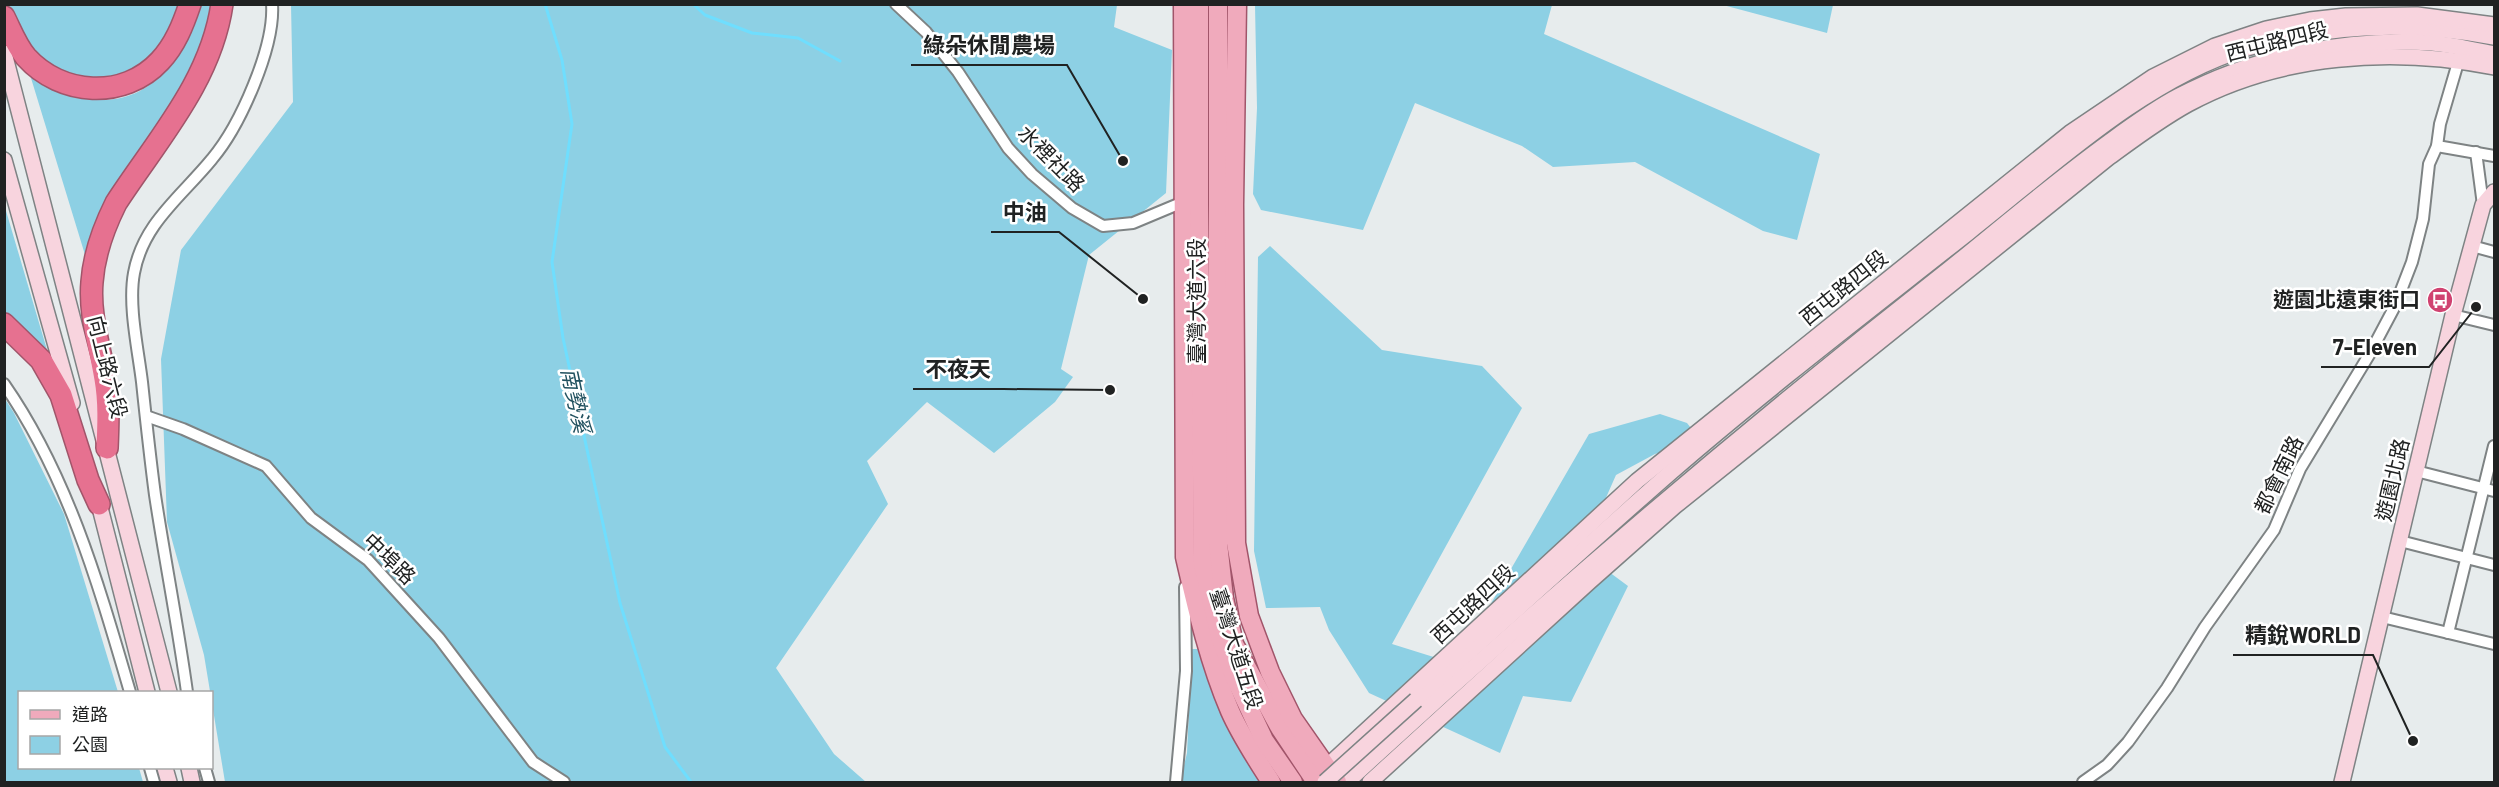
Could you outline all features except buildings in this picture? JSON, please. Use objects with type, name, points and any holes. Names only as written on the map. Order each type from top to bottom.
[{"type":"highway","points":[[4,17],[19,48],[39,69],[65,83],[99,89],[122,85],[152,69],[168,52],[180,32],[190,4]]},
{"type":"highway","points":[[106,448],[108,415],[105,379],[98,347],[92,284],[96,256],[104,226],[116,203],[201,75],[212,50],[222,4]]},
{"type":"highway","points":[[4,324],[41,360],[61,395],[88,480],[99,504]]},
{"type":"main road","name":"臺灣大道六段","points":[[1182,4],[1203,565]]},
{"type":"main road","name":"臺灣大道六段","points":[[1185,557],[1191,204],[1199,4]]},
{"type":"main road","name":"臺灣大道六段","points":[[1218,4],[1227,204],[1236,543],[1241,583]]},
{"type":"main road","name":"臺灣大道六段","points":[[1224,598],[1218,543],[1227,204],[1237,4]]},
{"type":"main road","name":"臺灣大道五段","points":[[1185,557],[1200,623],[1217,677],[1231,713],[1272,783]]},
{"type":"main road","name":"臺灣大道五段","points":[[1203,565],[1220,636],[1234,676],[1264,740],[1293,783]]},
{"type":"main road","name":"臺灣大道五段","points":[[1241,583],[1249,616],[1270,672],[1318,779]]},
{"type":"main road","name":"臺灣大道五段","points":[[1224,598],[1234,644],[1280,728],[1318,779],[1337,783]]},
{"type":"street","points":[[187,691],[178,624],[155,496],[133,287],[138,259],[154,223],[212,160],[228,139],[257,75],[271,30],[272,4]]},
{"type":"street","name":"水裡社路","points":[[896,4],[926,32],[958,72],[1008,148],[1032,174],[1072,208],[1103,226],[1132,223],[1191,204],[1227,204]]},
{"type":"street","name":"西屯路四段","points":[[1318,779],[1637,481],[2070,133],[2153,77],[2215,46],[2266,29],[2310,20],[2354,15],[2416,15],[2470,27],[2494,37]]},
{"type":"street","name":"西屯路四段","points":[[1347,783],[1421,705],[1670,473],[1938,256],[2150,92],[2189,72],[2245,49],[2299,36],[2369,27],[2494,25]]},
{"type":"street","name":"都會南路","points":[[2083,783],[2107,765],[2128,742],[2167,688],[2205,627],[2274,530],[2300,469],[2369,355],[2395,306],[2412,262],[2423,219],[2429,164],[2438,146],[2440,124],[2470,27]]},
{"type":"street","name":"西屯路四段","points":[[1318,779],[1421,705],[1704,466],[2013,216],[2118,136],[2179,95],[2255,65],[2296,54],[2370,42],[2433,43],[2494,67]]},
{"type":"street","name":"向上路六段","points":[[4,53],[168,691]]},
{"type":"street","name":"西屯路四段","points":[[1370,783],[1588,582],[1675,506],[2108,158],[2156,123],[2223,88],[2273,70],[2329,61],[2399,56],[2494,54]]},
{"type":"street","points":[[2438,146],[2494,156]]},
{"type":"street","points":[[2476,152],[2483,205]]},
{"type":"street","name":"向上路六段","points":[[4,160],[99,504],[146,691]]},
{"type":"street","name":"遊園北路","points":[[2342,783],[2453,315],[2483,205],[2494,192]]},
{"type":"street","points":[[2472,246],[2494,252]]},
{"type":"street","points":[[2453,315],[2494,325]]},
{"type":"street","points":[[4,384],[19,406],[45,454],[81,535],[129,691]]},
{"type":"street","name":"中埠路","points":[[146,416],[183,429],[266,466],[311,518],[368,560],[439,638],[503,721],[524,753],[564,783]]},
{"type":"street","points":[[2448,633],[2467,558],[2489,489],[2494,446]]},
{"type":"street","points":[[2416,471],[2489,489]]},
{"type":"street","points":[[1588,527],[1670,473]]},
{"type":"street","points":[[1610,547],[1675,506]]},
{"type":"street","points":[[2400,541],[2494,565]]},
{"type":"street","points":[[1176,783],[1186,671],[1185,557]]},
{"type":"street","points":[[2382,616],[2494,644]]},
{"type":"green space","points":[[5,5],[180,5],[160,53],[114,82],[58,74],[21,41]]},
{"type":"green space","points":[[201,5],[216,5],[204,50],[86,258],[27,65],[84,96],[105,100],[125,97],[144,89],[174,61],[186,43]]},
{"type":"green space","points":[[291,5],[1117,5],[1114,27],[1172,50],[1166,193],[1089,255],[1061,369],[1073,377],[1055,402],[994,453],[927,402],[867,461],[888,504],[776,668],[834,754],[866,782],[225,782],[213,709],[213,691],[210,691],[204,655],[167,522],[161,359],[181,250],[293,102]]},
{"type":"green space","points":[[1255,5],[1552,5],[1544,34],[1820,154],[1797,240],[1763,231],[1635,162],[1553,167],[1522,146],[1415,103],[1363,230],[1261,210],[1253,194],[1257,108]]},
{"type":"green space","points":[[1723,5],[1833,5],[1827,33]]},
{"type":"green space","points":[[4,204],[50,360],[5,314]]},
{"type":"green space","points":[[1270,246],[1382,350],[1482,366],[1522,408],[1392,644],[1456,664],[1589,434],[1660,414],[1687,423],[1701,441],[1655,454],[1616,475],[1582,552],[1628,586],[1571,702],[1523,696],[1500,753],[1369,693],[1329,630],[1320,607],[1266,608],[1254,551],[1258,257]]},
{"type":"green space","points":[[5,399],[64,514],[118,691],[18,691],[18,769],[139,769],[143,782],[5,782]]},
{"type":"green space","points":[[1192,649],[1199,649],[1259,782],[1180,782],[1187,753]]},
{"type":"waterway","name":"南勢溪","points":[[545,4],[562,60],[572,124],[552,262],[563,338],[620,603],[665,747],[691,782]]},
{"type":"waterway","name":"南勢溪","points":[[693,4],[705,15],[752,33],[798,38],[840,61]]},
{"type":"place","name":"綠朵休閒農場","points":[[1123,161]]},
{"type":"place","name":"中油","points":[[1143,299]]},
{"type":"place","name":"遊園北遠東街口","points":[[2440,300]]},
{"type":"place","name":"7-Eleven","points":[[2476,307]]},
{"type":"place","name":"不夜天","points":[[1110,390]]},
{"type":"place","name":"精銳WORLD","points":[[2413,741]]}]
